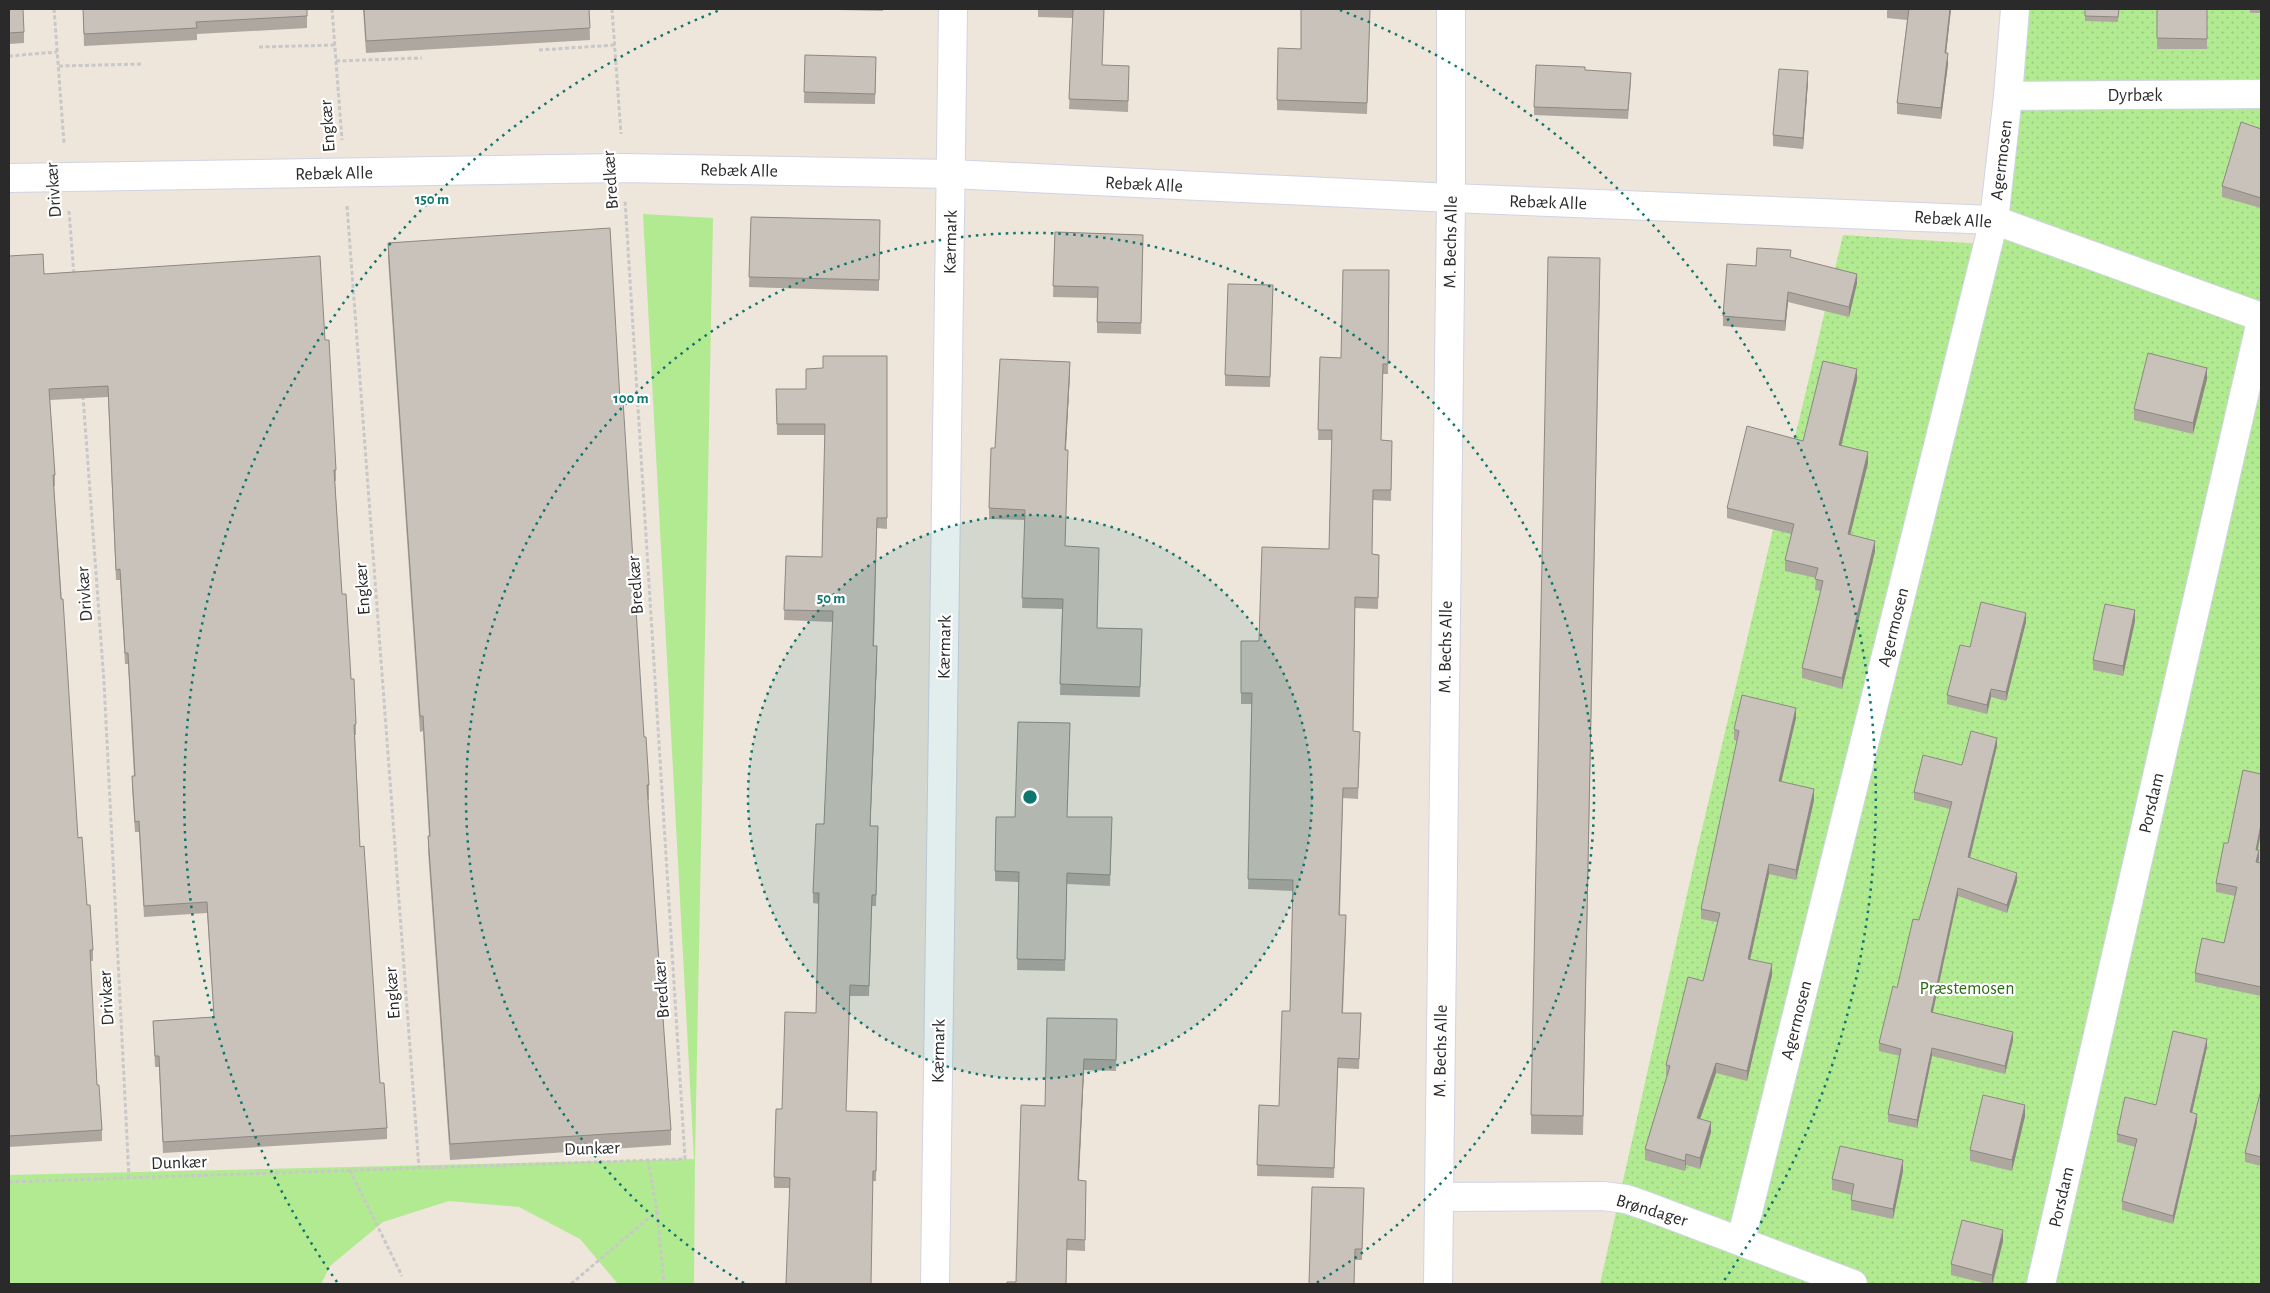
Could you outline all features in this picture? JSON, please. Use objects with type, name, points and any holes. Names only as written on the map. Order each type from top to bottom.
[{"type":"street","name":"Kærmark","points":[[935,1284],[953,9]]},
{"type":"street","name":"M. Bechs Alle","points":[[1438,1284],[1452,9]]},
{"type":"street","name":"Agermosen","points":[[1741,1240],[1994,220],[2008,96],[2015,9]]},
{"type":"street","name":"Dyrbæk","points":[[2008,96],[2261,94]]},
{"type":"street","name":"Rebæk Alle","points":[[9,178],[623,168],[951,174],[1451,198],[1994,220],[2261,316]]},
{"type":"street","name":"Porsdam","points":[[2041,1284],[2261,321]]},
{"type":"street","name":"Brøndager","points":[[1439,1198],[1603,1196],[1641,1204],[1741,1240],[1853,1284]]},
{"type":"path","name":"Drivkær","points":[[54,9],[74,277]]},
{"type":"path","name":"Engkær","points":[[332,9],[419,1168]]},
{"type":"path","name":"Bredkær","points":[[612,9],[685,1159]]},
{"type":"path","points":[[259,47],[335,45]]},
{"type":"path","points":[[539,50],[615,45]]},
{"type":"path","points":[[9,56],[57,52]]},
{"type":"path","points":[[336,61],[422,58]]},
{"type":"path","points":[[59,66],[143,64]]},
{"type":"path","name":"Drivkær","points":[[82,395],[104,682],[128,1178]]},
{"type":"path","name":"Dunkær","points":[[9,1182],[685,1159]]},
{"type":"path","points":[[648,1160],[658,1211],[664,1284]]},
{"type":"path","points":[[350,1170],[402,1276]]},
{"type":"path","points":[[571,1284],[658,1211]]},
{"type":"green space","name":"Præstemosen","points":[[2023,9],[2261,9],[2261,1284],[1600,1284],[1697,850],[1843,235],[1999,245]]},
{"type":"green space","points":[[643,214],[713,218],[694,1284],[618,1284],[580,1239],[519,1207],[449,1201],[383,1222],[330,1266],[321,1284],[9,1284],[9,1175],[694,1159]]},
{"type":"building","points":[[9,9],[23,9],[24,32],[9,33]]},
{"type":"building","points":[[83,9],[307,9],[307,16],[196,22],[197,28],[84,34]]},
{"type":"building","points":[[364,9],[589,9],[590,28],[366,41]]},
{"type":"building","points":[[1073,9],[1104,9],[1102,65],[1129,66],[1128,101],[1069,99]]},
{"type":"building","points":[[1301,9],[1370,9],[1367,103],[1277,100],[1278,48],[1301,49]]},
{"type":"building","points":[[1909,9],[1950,9],[1945,53],[1948,53],[1941,108],[1897,103]]},
{"type":"building","points":[[2085,9],[2119,9],[2118,17],[2085,16]]},
{"type":"building","points":[[2157,9],[2207,9],[2207,39],[2157,38]]},
{"type":"building","points":[[805,55],[876,57],[875,94],[804,92]]},
{"type":"building","points":[[1536,65],[1585,67],[1585,70],[1631,73],[1628,110],[1534,107]]},
{"type":"building","points":[[1779,69],[1808,71],[1803,138],[1773,135]]},
{"type":"building","points":[[2241,122],[2261,129],[2261,198],[2222,186]]},
{"type":"building","points":[[751,217],[880,220],[879,280],[749,277]]},
{"type":"building","points":[[610,228],[620,400],[623,400],[671,1130],[450,1144],[428,836],[430,836],[423,716],[420,716],[388,243]]},
{"type":"building","points":[[1055,232],[1143,235],[1141,323],[1097,322],[1098,287],[1053,286]]},
{"type":"building","points":[[1757,248],[1791,250],[1790,257],[1857,274],[1849,307],[1788,292],[1785,321],[1723,316],[1727,264],[1756,266]]},
{"type":"building","points":[[43,254],[44,274],[320,256],[325,340],[329,340],[336,470],[334,470],[342,594],[346,594],[351,679],[354,679],[356,724],[354,725],[360,847],[364,846],[380,1083],[384,1083],[387,1128],[163,1142],[159,1056],[155,1056],[153,1021],[214,1017],[207,902],[144,906],[139,821],[135,822],[132,776],[135,776],[128,653],[125,653],[120,569],[116,570],[108,386],[49,389],[61,599],[63,599],[78,838],[82,837],[87,905],[90,905],[93,950],[90,950],[97,1085],[99,1085],[102,1130],[9,1136],[9,256]]},
{"type":"building","points":[[1548,257],[1600,258],[1583,1116],[1531,1115]]},
{"type":"building","points":[[1343,270],[1389,270],[1388,364],[1383,364],[1381,440],[1392,441],[1391,490],[1373,490],[1372,554],[1379,555],[1378,598],[1355,597],[1353,731],[1360,732],[1358,788],[1343,788],[1339,915],[1346,915],[1342,1013],[1361,1013],[1359,1059],[1338,1058],[1334,1168],[1257,1165],[1259,1105],[1279,1106],[1282,1011],[1290,1011],[1293,880],[1248,879],[1252,693],[1241,693],[1241,641],[1259,641],[1262,547],[1329,549],[1332,430],[1318,430],[1320,357],[1341,358]]},
{"type":"building","points":[[1228,284],[1273,285],[1270,377],[1225,375]]},
{"type":"building","points":[[2148,353],[2207,368],[2193,423],[2134,409]]},
{"type":"building","points":[[823,356],[887,356],[887,518],[877,518],[873,646],[877,646],[870,826],[878,826],[876,895],[872,895],[869,986],[850,985],[846,1111],[877,1112],[876,1171],[873,1171],[871,1284],[786,1284],[790,1178],[774,1177],[776,1109],[782,1109],[785,1012],[816,1013],[819,893],[813,893],[816,824],[824,824],[833,611],[784,610],[786,556],[822,557],[825,424],[777,424],[776,389],[806,389],[806,369],[823,368]]},
{"type":"building","points":[[1000,359],[1070,362],[1065,450],[1068,450],[1065,546],[1099,548],[1097,628],[1142,629],[1140,687],[1060,684],[1063,599],[1022,598],[1025,510],[989,508],[991,448],[995,448]]},
{"type":"building","points":[[1823,361],[1857,369],[1839,445],[1868,452],[1848,534],[1875,541],[1842,678],[1802,668],[1823,581],[1815,579],[1818,568],[1785,560],[1794,524],[1727,508],[1747,426],[1803,441]]},
{"type":"building","points":[[1981,602],[2026,613],[2006,692],[1991,689],[1987,705],[1947,695],[1960,645],[1970,647]]},
{"type":"building","points":[[2105,604],[2135,610],[2123,666],[2093,660]]},
{"type":"building","points":[[1742,695],[1796,708],[1779,781],[1814,789],[1796,870],[1769,864],[1748,959],[1772,964],[1747,1071],[1716,1063],[1697,1118],[1711,1122],[1700,1158],[1686,1154],[1685,1161],[1645,1149],[1670,1066],[1666,1065],[1688,977],[1703,981],[1720,913],[1701,909],[1739,731],[1734,729]]},
{"type":"building","points":[[1018,722],[1070,723],[1067,817],[1112,817],[1110,875],[1067,873],[1065,960],[1017,959],[1019,872],[995,871],[996,817],[1015,817]]},
{"type":"building","points":[[1971,731],[1997,738],[1968,857],[2017,873],[2007,905],[1958,888],[1931,1012],[2013,1032],[2005,1066],[1932,1048],[1917,1120],[1888,1114],[1901,1049],[1879,1043],[1893,986],[1897,988],[1913,919],[1919,920],[1952,802],[1914,792],[1923,755],[1962,765]]},
{"type":"building","points":[[2243,770],[2261,774],[2261,824],[2256,850],[2259,850],[2256,862],[2261,863],[2261,987],[2195,973],[2202,938],[2224,943],[2237,887],[2216,883],[2224,843],[2228,843]]},
{"type":"building","points":[[1047,1018],[1117,1019],[1116,1060],[1084,1059],[1078,1180],[1086,1181],[1085,1240],[1067,1239],[1066,1284],[1007,1284],[1007,1282],[1016,1282],[1021,1105],[1045,1106]]},
{"type":"building","points":[[2173,1031],[2207,1039],[2190,1112],[2197,1114],[2173,1216],[2122,1201],[2137,1139],[2117,1134],[2125,1097],[2156,1105]]},
{"type":"building","points":[[2261,1090],[2261,1157],[2245,1153]]},
{"type":"building","points":[[1983,1095],[2025,1105],[2012,1160],[1970,1150]]},
{"type":"building","points":[[1840,1146],[1903,1160],[1893,1209],[1851,1200],[1854,1184],[1832,1179]]},
{"type":"building","points":[[1312,1187],[1364,1188],[1362,1249],[1355,1249],[1354,1284],[1309,1284]]},
{"type":"building","points":[[1962,1220],[2003,1230],[1992,1275],[1951,1264]]}]
